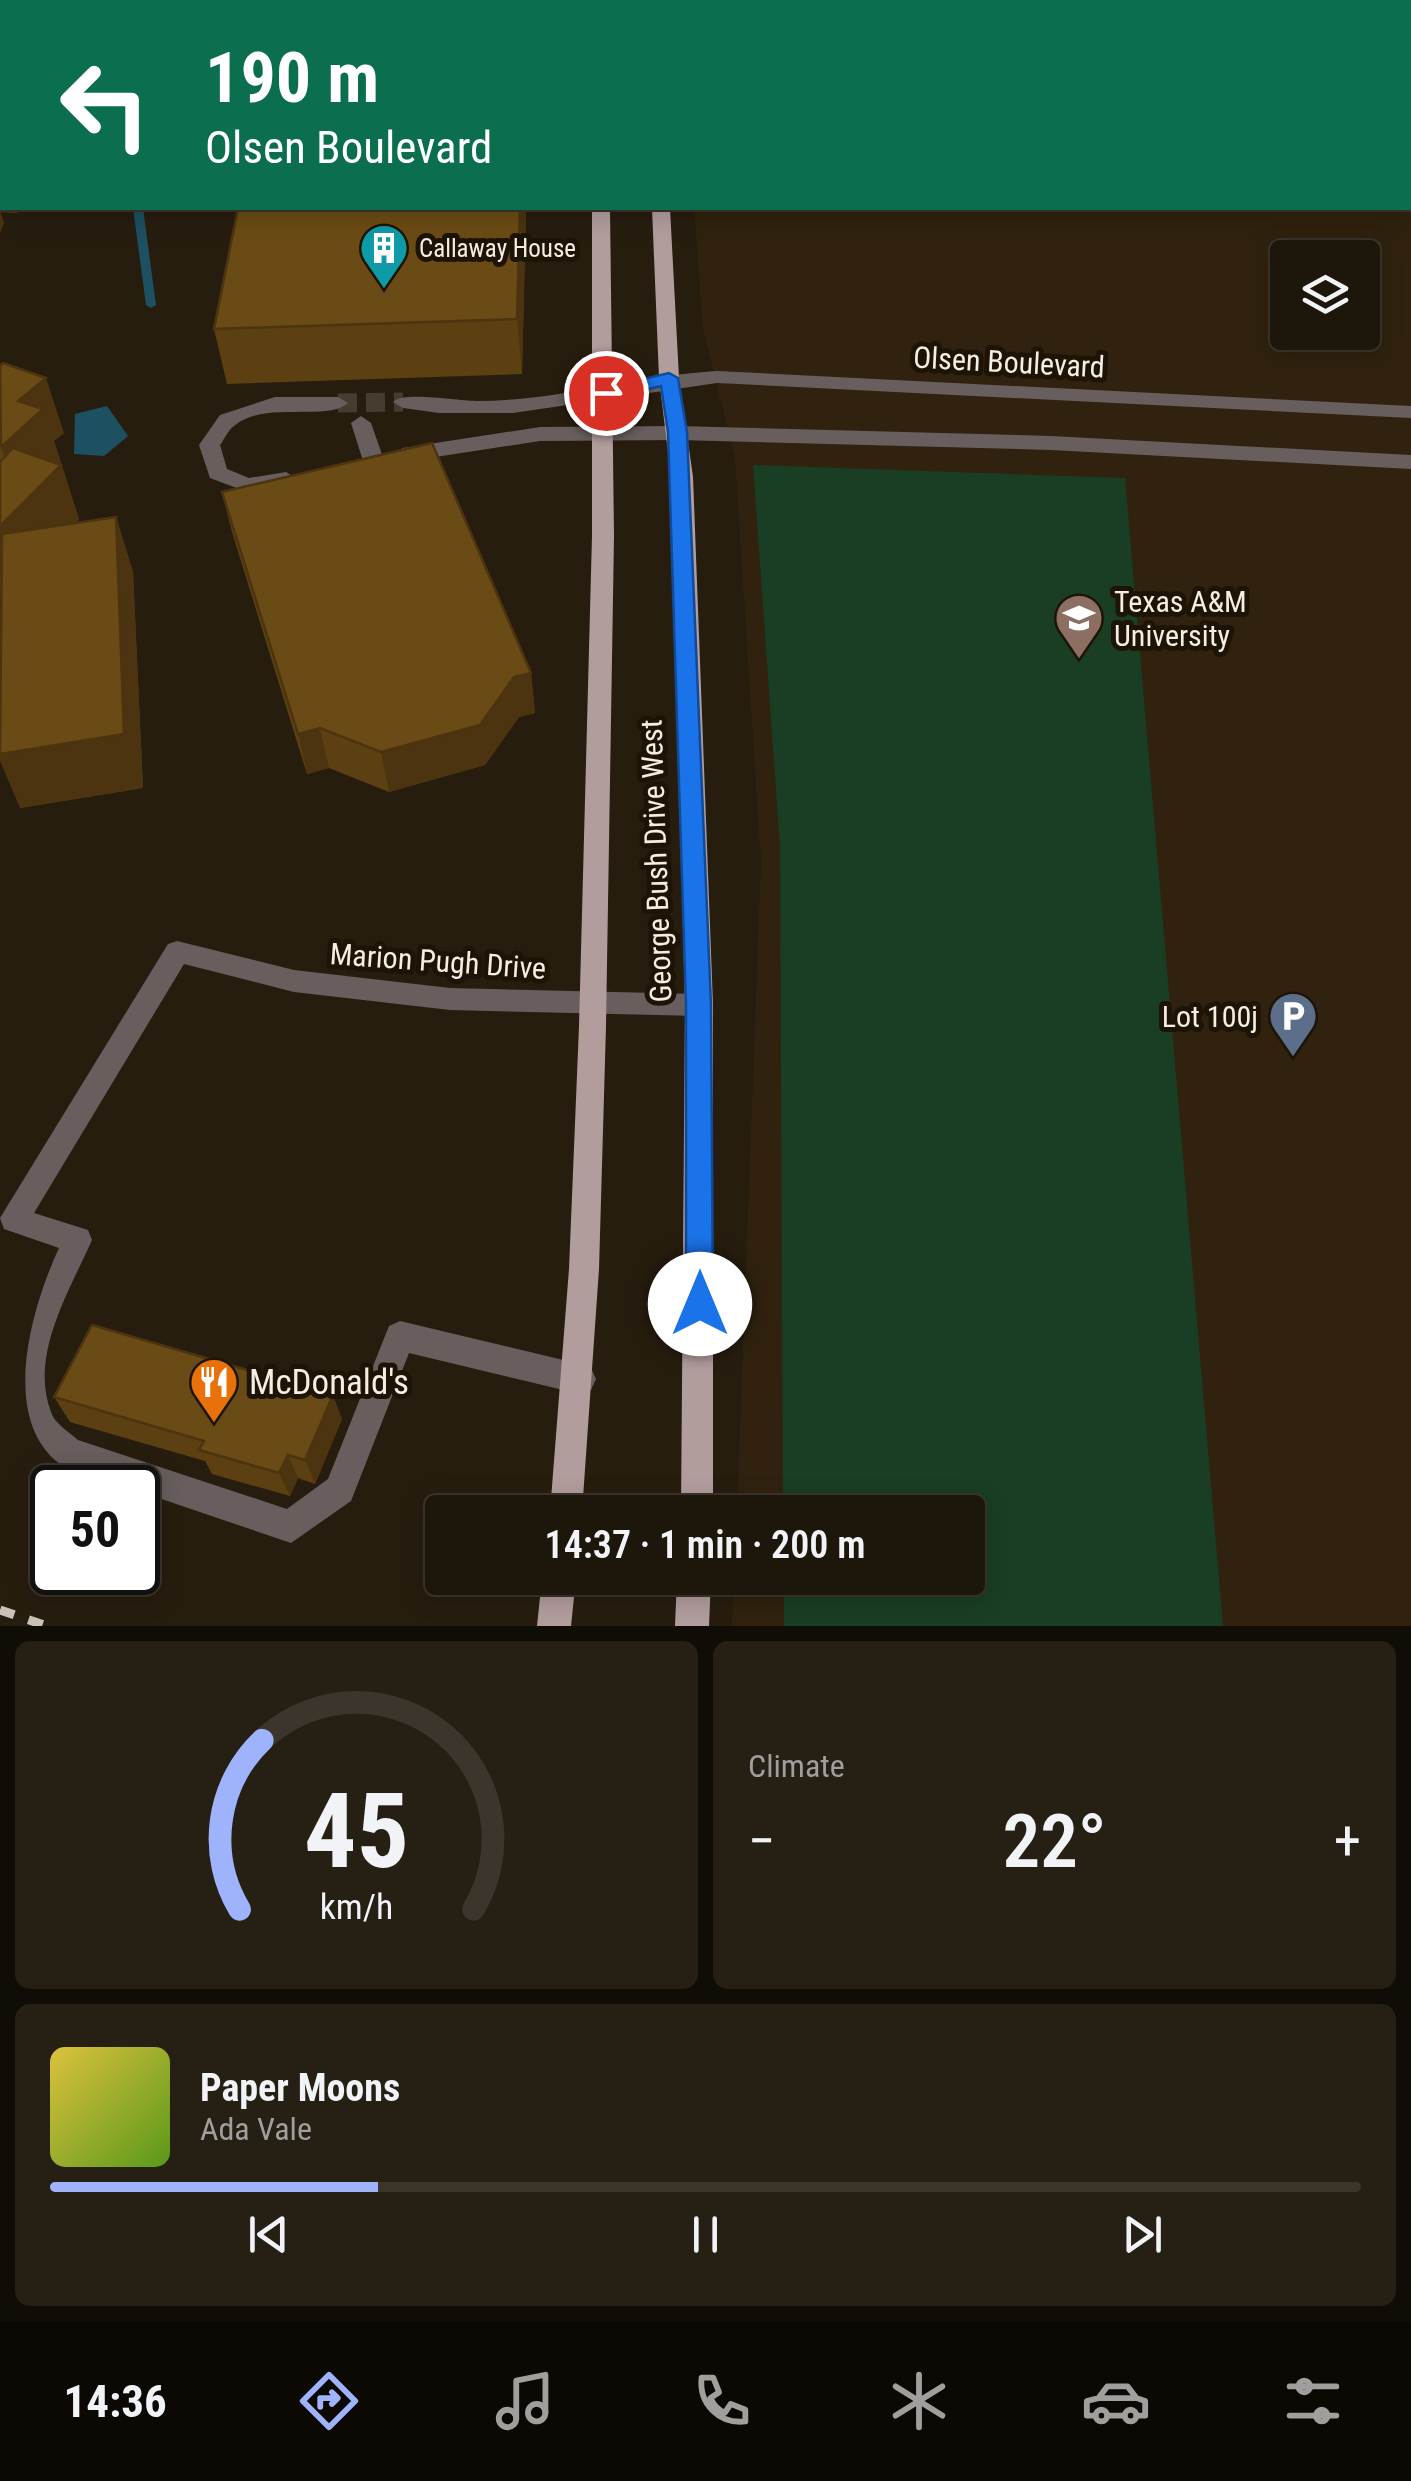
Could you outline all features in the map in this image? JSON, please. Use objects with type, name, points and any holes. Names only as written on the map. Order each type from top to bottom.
[{"type":"main road","name":"George Bush Drive West","points":[[568,1495],[580,1379],[593,1004],[606,393],[601,210]]},
{"type":"main road","name":"George Bush Drive West","points":[[661,210],[669,378],[678,432],[698,1005],[697,1495]]},
{"type":"main road","points":[[554,1626],[558,1595]]},
{"type":"main road","points":[[692,1626],[693,1595]]},
{"type":"street","name":"Olsen Boulevard","points":[[403,402],[444,409],[549,403],[669,378],[718,378],[1411,412]]},
{"type":"street","points":[[304,475],[275,495],[218,473],[209,445],[227,420],[275,403],[338,403]]},
{"type":"street","points":[[444,409],[447,448]]},
{"type":"street","points":[[361,423],[363,463],[386,496]]},
{"type":"street","points":[[363,463],[540,434],[678,432],[1052,444],[1411,462]]},
{"type":"street","name":"Marion Pugh Drive","points":[[580,1379],[400,1336],[340,1490],[291,1526],[68,1452],[37,1424],[28,1377],[40,1323],[77,1240],[14,1220],[177,952],[294,982],[450,999],[698,1005]]},
{"type":"shaded area","name":"Texas A&M University","points":[[694,210],[1411,210],[1411,1626],[732,1626],[733,1595],[985,1595],[985,1495],[738,1495],[761,862],[735,458],[703,329]]},
{"type":"green space","points":[[753,465],[1125,478],[1223,1626],[784,1626],[784,1595],[985,1595],[985,1495],[783,1495],[780,846]]},
{"type":"water","points":[[107,406],[128,436],[104,456],[74,454],[75,414]]},
{"type":"building","name":"Callaway House","points":[[238,210],[520,210],[517,319],[214,329]]},
{"type":"building","points":[[3,363],[46,378],[18,401],[43,409],[1,447],[0,366]]},
{"type":"building","points":[[432,443],[531,673],[514,677],[480,725],[381,752],[320,728],[298,734],[222,492]]},
{"type":"building","points":[[13,448],[61,465],[0,526],[0,462]]},
{"type":"building","points":[[116,517],[124,734],[0,754],[2,534]]},
{"type":"building","points":[[92,1325],[333,1395],[305,1460],[288,1455],[279,1473],[199,1450],[204,1441],[54,1397]]},
{"type":"waterway","points":[[138,210],[151,305]]},
{"type":"tunnel","points":[[338,403],[403,402]]},
{"type":"railway","points":[[0,1610],[47,1626]]},
{"type":"place","name":"Callaway House","points":[[384,290]]},
{"type":"place","name":"Texas A&M University","points":[[1079,660]]},
{"type":"place","name":"Lot 100j","points":[[1293,1058]]},
{"type":"place","name":"McDonald's","points":[[214,1424]]},
{"type":"route","points":[[606,393],[669,378],[678,432],[698,1005],[700,1304]]}]
